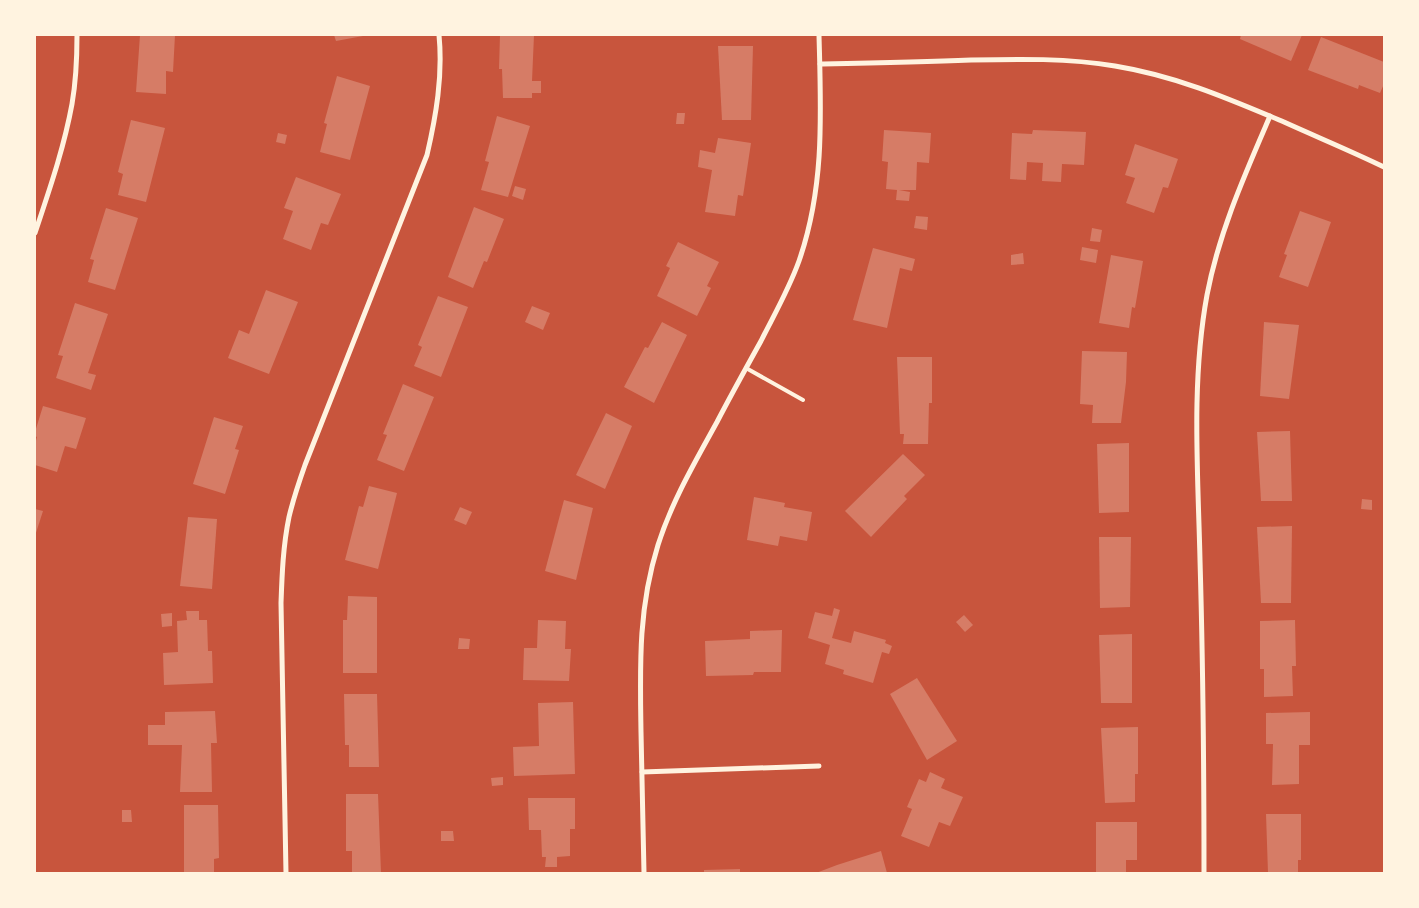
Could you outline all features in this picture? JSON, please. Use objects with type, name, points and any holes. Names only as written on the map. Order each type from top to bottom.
[{"type":"street","points":[[35,233],[54,176],[72,104],[77,35]]},
{"type":"street","points":[[286,873],[280,611],[282,571],[289,518],[305,465],[427,155],[437,110],[440,85],[439,35]]},
{"type":"street","points":[[644,873],[640,642],[646,592],[666,523],[676,498],[788,288],[798,262],[812,214],[820,152],[819,35]]},
{"type":"street","points":[[820,64],[1034,60],[1086,62],[1141,71],[1187,83],[1222,96],[1384,167]]},
{"type":"street","points":[[1204,873],[1202,625],[1197,441],[1200,347],[1208,293],[1222,237],[1235,199],[1270,116]]},
{"type":"street","points":[[642,772],[819,766]]},
{"type":"lane","points":[[746,368],[803,400]]},
{"type":"building","points":[[140,35],[175,35],[173,72],[166,71],[166,94],[136,92]]},
{"type":"building","points":[[334,35],[363,35],[363,36],[336,41]]},
{"type":"building","points":[[500,35],[534,35],[532,81],[541,81],[541,93],[532,93],[532,98],[503,98],[502,69],[499,69]]},
{"type":"building","points":[[1241,35],[1302,35],[1291,61],[1240,39]]},
{"type":"building","points":[[1321,37],[1384,62],[1384,84],[1380,93],[1359,85],[1358,89],[1308,70]]},
{"type":"building","points":[[718,46],[753,46],[751,120],[722,120]]},
{"type":"building","points":[[337,76],[370,86],[350,160],[320,152],[327,124],[324,123]]},
{"type":"building","points":[[677,113],[685,113],[684,124],[676,124]]},
{"type":"building","points":[[497,116],[530,126],[508,197],[481,190],[489,162],[485,161]]},
{"type":"building","points":[[131,120],[165,128],[146,202],[118,195],[123,174],[118,172]]},
{"type":"building","points":[[884,130],[931,133],[929,163],[917,162],[916,190],[899,190],[910,192],[909,201],[896,200],[897,190],[886,189],[888,162],[882,161]]},
{"type":"building","points":[[1033,130],[1086,132],[1084,165],[1062,164],[1061,182],[1042,181],[1043,163],[1027,162],[1026,180],[1010,179],[1012,133],[1032,134]]},
{"type":"building","points":[[278,133],[287,135],[285,144],[276,142]]},
{"type":"building","points":[[718,138],[751,143],[743,196],[738,195],[735,216],[705,212],[712,170],[698,167],[700,150],[715,153]]},
{"type":"building","points":[[1135,144],[1178,159],[1168,188],[1163,187],[1154,213],[1126,203],[1135,178],[1125,175]]},
{"type":"building","points":[[296,177],[341,194],[328,225],[321,223],[311,250],[283,239],[293,211],[284,208]]},
{"type":"building","points":[[515,186],[526,189],[523,200],[512,196]]},
{"type":"building","points":[[474,207],[504,219],[487,262],[484,261],[473,288],[448,277]]},
{"type":"building","points":[[106,208],[138,218],[115,290],[88,282],[94,260],[90,259]]},
{"type":"building","points":[[1300,211],[1331,222],[1308,287],[1279,277],[1287,255],[1284,254]]},
{"type":"building","points":[[916,216],[928,217],[927,230],[914,228]]},
{"type":"building","points":[[1092,228],[1102,230],[1100,242],[1090,241]]},
{"type":"building","points":[[678,242],[719,262],[707,286],[711,288],[697,316],[657,296],[670,268],[666,266]]},
{"type":"building","points":[[1082,247],[1098,250],[1096,263],[1080,260]]},
{"type":"building","points":[[873,248],[915,259],[912,271],[900,268],[887,328],[853,320]]},
{"type":"building","points":[[1023,253],[1024,264],[1011,265],[1011,255]]},
{"type":"building","points":[[1111,255],[1143,261],[1135,308],[1132,307],[1129,328],[1099,323]]},
{"type":"building","points":[[266,290],[298,302],[269,374],[228,358],[239,330],[249,334]]},
{"type":"building","points":[[438,296],[468,307],[441,377],[414,366],[422,347],[418,345]]},
{"type":"building","points":[[75,303],[108,314],[88,373],[96,375],[91,390],[56,378],[63,356],[58,355]]},
{"type":"building","points":[[532,306],[550,313],[543,330],[525,322]]},
{"type":"building","points":[[662,322],[687,335],[654,403],[624,387],[645,347],[648,348]]},
{"type":"building","points":[[1264,322],[1299,325],[1289,399],[1260,396]]},
{"type":"building","points":[[1082,351],[1127,352],[1126,382],[1121,423],[1092,423],[1093,405],[1080,404]]},
{"type":"building","points":[[897,357],[932,357],[932,403],[929,403],[928,444],[903,444],[904,434],[900,434]]},
{"type":"building","points":[[403,384],[434,397],[404,471],[377,460],[387,435],[383,434]]},
{"type":"building","points":[[43,406],[86,418],[76,449],[65,446],[57,472],[35,465],[37,437],[35,432]]},
{"type":"building","points":[[606,413],[632,426],[605,489],[576,475]]},
{"type":"building","points":[[214,417],[243,426],[235,449],[239,450],[225,494],[193,484]]},
{"type":"building","points":[[1290,431],[1292,501],[1261,501],[1257,432]]},
{"type":"building","points":[[1129,443],[1129,512],[1099,513],[1097,444]]},
{"type":"building","points":[[903,454],[925,475],[904,496],[907,499],[871,537],[845,511]]},
{"type":"building","points":[[369,486],[397,493],[378,569],[345,560],[359,506],[363,507]]},
{"type":"building","points":[[754,497],[785,503],[784,507],[812,512],[807,541],[780,536],[778,546],[747,540]]},
{"type":"building","points":[[1362,499],[1372,500],[1372,510],[1361,509]]},
{"type":"building","points":[[564,500],[593,508],[576,580],[545,571]]},
{"type":"building","points":[[460,507],[472,512],[466,525],[454,520]]},
{"type":"building","points":[[35,509],[43,511],[35,536]]},
{"type":"building","points":[[188,517],[217,519],[212,589],[180,586]]},
{"type":"building","points":[[1292,526],[1291,603],[1261,603],[1257,527]]},
{"type":"building","points":[[1099,537],[1131,537],[1130,607],[1100,608]]},
{"type":"building","points":[[348,596],[377,597],[377,673],[343,673],[343,620],[347,620]]},
{"type":"building","points":[[834,608],[840,610],[832,638],[851,643],[854,631],[886,640],[885,643],[892,646],[889,654],[882,652],[873,683],[843,674],[844,670],[825,664],[830,645],[808,638],[815,612],[832,616]]},
{"type":"building","points":[[186,611],[199,611],[199,620],[207,620],[208,651],[212,651],[213,683],[164,685],[163,653],[178,652],[177,621],[187,620]]},
{"type":"building","points":[[172,613],[172,626],[162,627],[161,614]]},
{"type":"building","points":[[964,615],[973,625],[965,632],[956,622]]},
{"type":"building","points":[[538,620],[566,621],[565,649],[571,649],[569,681],[523,680],[524,648],[537,648]]},
{"type":"building","points":[[1295,620],[1296,666],[1292,666],[1293,696],[1264,697],[1264,669],[1260,669],[1260,621]]},
{"type":"building","points":[[782,630],[781,672],[754,672],[753,675],[706,676],[705,641],[750,639],[750,631]]},
{"type":"building","points":[[1132,634],[1132,703],[1101,703],[1099,635]]},
{"type":"building","points":[[459,638],[470,639],[469,649],[458,649]]},
{"type":"building","points":[[917,678],[957,741],[927,760],[890,694]]},
{"type":"building","points":[[344,694],[377,694],[379,767],[349,767],[349,745],[345,745]]},
{"type":"building","points":[[573,702],[575,774],[514,776],[513,747],[539,746],[538,703]]},
{"type":"building","points":[[215,711],[217,743],[211,743],[212,792],[180,792],[182,745],[148,745],[148,725],[165,725],[165,712]]},
{"type":"building","points":[[1310,712],[1310,745],[1299,745],[1299,784],[1272,785],[1273,744],[1266,744],[1266,713]]},
{"type":"building","points":[[1138,727],[1138,774],[1135,774],[1135,802],[1105,803],[1101,728]]},
{"type":"building","points":[[930,772],[945,779],[941,788],[963,797],[950,826],[939,822],[929,847],[901,836],[912,809],[907,807],[919,779],[926,782]]},
{"type":"building","points":[[503,777],[503,785],[492,786],[491,778]]},
{"type":"building","points":[[346,794],[378,794],[381,873],[352,873],[352,851],[346,851]]},
{"type":"building","points":[[528,798],[575,798],[575,829],[570,829],[570,856],[557,857],[557,867],[545,867],[546,857],[542,857],[541,830],[529,830]]},
{"type":"building","points":[[184,805],[218,805],[219,858],[214,859],[214,873],[184,873]]},
{"type":"building","points":[[122,810],[131,810],[132,822],[122,822]]},
{"type":"building","points":[[1266,814],[1301,814],[1301,860],[1298,860],[1298,873],[1268,873]]},
{"type":"building","points":[[1096,822],[1137,822],[1137,860],[1126,860],[1126,873],[1096,873]]},
{"type":"building","points":[[441,831],[453,831],[454,841],[441,841]]},
{"type":"building","points":[[881,851],[887,873],[816,873],[837,865]]},
{"type":"building","points":[[740,869],[740,873],[704,873],[704,870]]}]
